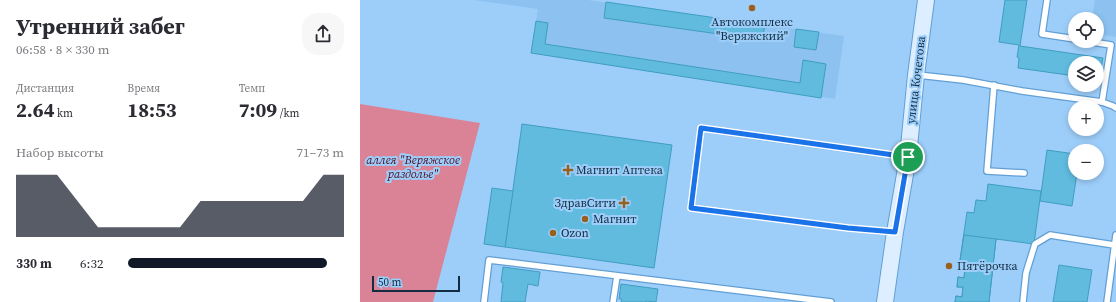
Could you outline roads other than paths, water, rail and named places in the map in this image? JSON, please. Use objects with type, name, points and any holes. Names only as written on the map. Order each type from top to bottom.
[{"type":"main road","name":"улица Кочетова","points":[[885,302],[908,157],[916,75],[926,0]]},
{"type":"lane","points":[[1047,0],[1042,34],[1068,38]]},
{"type":"lane","points":[[1102,100],[1111,45],[1104,44]]},
{"type":"lane","points":[[916,75],[963,80],[1022,91],[1087,100]]},
{"type":"lane","points":[[994,85],[987,171],[1024,173]]},
{"type":"lane","points":[[1104,103],[1116,108]]},
{"type":"lane","points":[[895,232],[848,228],[691,208],[701,128],[908,157]]},
{"type":"lane","points":[[1023,302],[1026,273],[1035,244],[1050,235],[1114,245]]},
{"type":"lane","points":[[1107,302],[1116,235]]},
{"type":"lane","points":[[484,302],[489,260],[799,300],[830,302]]},
{"type":"lane","points":[[613,302],[617,276]]},
{"type":"place","name":"Автокомплекс \"Веряжский\"","points":[[752,8]]},
{"type":"place","name":"Магнит Аптека","points":[[568,170]]},
{"type":"place","name":"ЗдравСити","points":[[624,203]]},
{"type":"place","name":"Магнит","points":[[585,219]]},
{"type":"place","name":"Ozon","points":[[553,233]]},
{"type":"place","name":"Пятёрочка","points":[[949,266]]},
{"type":"park label","name":"аллея \"Веряжское раздолье\"","points":[[413,167]]}]
